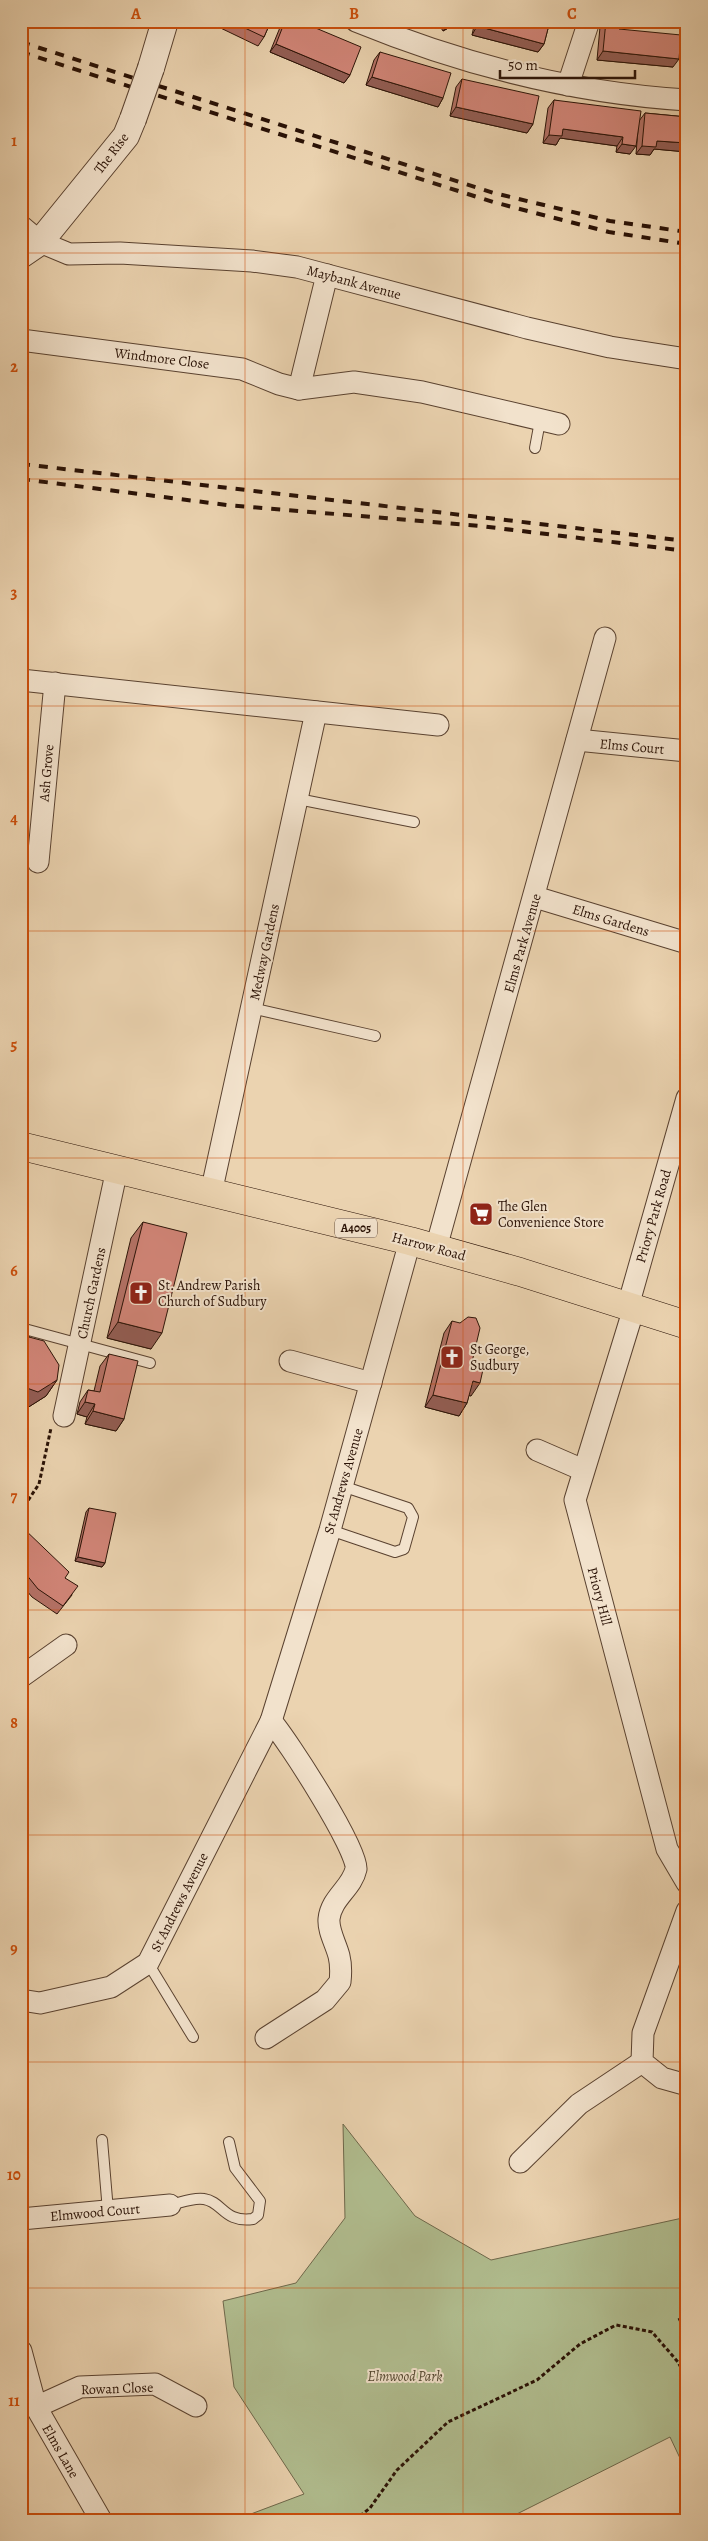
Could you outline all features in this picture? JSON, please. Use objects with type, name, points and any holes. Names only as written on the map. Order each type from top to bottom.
[{"type":"main road","name":"Harrow Road","points":[[21,1146],[410,1241],[687,1325]]},
{"type":"street","name":"The Rise","points":[[28,241],[126,136],[151,68],[165,21]]},
{"type":"street","points":[[356,21],[379,26],[495,69],[630,96],[687,100]]},
{"type":"street","points":[[568,85],[589,21]]},
{"type":"street","name":"Maybank Avenue","points":[[28,241],[69,254],[120,253],[252,261],[297,267],[591,343],[687,359]]},
{"type":"street","points":[[299,389],[327,275]]},
{"type":"street","name":"Windmore Close","points":[[21,340],[242,369],[279,384],[299,389],[354,382],[422,392],[549,423]]},
{"type":"street","name":"Elms Park Avenue","points":[[436,1248],[535,897],[605,638]]},
{"type":"street","points":[[21,680],[438,725]]},
{"type":"street","name":"Ash Grove","points":[[38,862],[55,683]]},
{"type":"street","name":"Medway Gardens","points":[[211,1193],[316,712]]},
{"type":"street","name":"Elms Court","points":[[577,740],[687,751]]},
{"type":"street","name":"Elms Gardens","points":[[535,897],[687,943]]},
{"type":"street","name":"Priory Park Road","points":[[631,1307],[687,1098]]},
{"type":"street","name":"Church Gardens","points":[[64,1416],[117,1169]]},
{"type":"street","name":"St Andrews Avenue","points":[[21,2000],[40,2003],[111,1987],[148,1963],[271,1721],[330,1530],[410,1241]]},
{"type":"street","name":"Priory Hill","points":[[631,1307],[575,1500],[667,1849],[687,1883]]},
{"type":"street","points":[[290,1361],[371,1383]]},
{"type":"street","points":[[537,1450],[583,1470]]},
{"type":"street","points":[[21,1676],[66,1645]]},
{"type":"street","points":[[266,2038],[325,2000],[340,1982],[340,1958],[328,1922],[335,1900],[353,1877],[356,1867],[349,1848],[296,1754],[271,1721]]},
{"type":"street","points":[[642,2062],[643,2033],[687,1911]]},
{"type":"street","points":[[642,2062],[662,2078],[687,2085]]},
{"type":"street","points":[[520,2162],[579,2104],[642,2062]]},
{"type":"street","name":"Elmwood Court","points":[[21,2218],[170,2205]]},
{"type":"street","name":"Elms Lane","points":[[21,2351],[36,2407],[101,2520]]},
{"type":"street","name":"Rowan Close","points":[[36,2407],[80,2387],[155,2384],[196,2406]]},
{"type":"lane","points":[[535,448],[549,423]]},
{"type":"lane","points":[[298,799],[414,822]]},
{"type":"lane","points":[[252,1008],[375,1036]]},
{"type":"lane","points":[[21,1328],[80,1342],[150,1363]]},
{"type":"lane","points":[[330,1530],[395,1552],[404,1549],[413,1517],[408,1508],[342,1486]]},
{"type":"lane","points":[[148,1963],[193,2037]]},
{"type":"lane","points":[[102,2140],[108,2211]]},
{"type":"lane","points":[[170,2205],[197,2198],[205,2199],[237,2219],[253,2219],[258,2215],[260,2201],[235,2168],[229,2142]]},
{"type":"path","points":[[21,1511],[39,1484],[51,1427],[64,1416]]},
{"type":"path","points":[[678,2318],[687,2335]]},
{"type":"path","points":[[354,2520],[370,2508],[397,2470],[448,2422],[537,2380],[580,2344],[616,2325],[652,2332],[678,2362],[687,2379]]},
{"type":"path","points":[[272,2520],[286,2516],[300,2520]]},
{"type":"green space","name":"Elmwood Park","points":[[343,2124],[415,2216],[491,2260],[687,2217],[687,2473],[670,2437],[505,2520],[235,2520],[304,2494],[234,2387],[223,2301],[296,2283],[345,2218]]},
{"type":"building","points":[[230,21],[271,21],[264,37]]},
{"type":"building","points":[[285,21],[299,21],[361,47],[350,75],[276,44]]},
{"type":"building","points":[[479,21],[550,21],[544,44],[477,26]]},
{"type":"building","points":[[606,21],[620,21],[619,29],[681,35],[679,59],[603,51]]},
{"type":"building","points":[[380,52],[451,73],[443,98],[372,77]]},
{"type":"building","points":[[462,79],[539,96],[533,124],[456,107]]},
{"type":"building","points":[[554,100],[641,111],[636,146],[622,144],[623,137],[563,129],[562,136],[549,135]]},
{"type":"building","points":[[645,113],[687,117],[687,143],[657,141],[656,147],[642,146]]},
{"type":"building","name":"St. Andrew Parish Church of Sudbury","points":[[143,1222],[187,1233],[162,1333],[118,1322]]},
{"type":"building","name":"St George, Sudbury","points":[[468,1317],[476,1318],[480,1328],[472,1362],[484,1365],[480,1383],[473,1381],[467,1403],[433,1395],[452,1321],[460,1323]]},
{"type":"building","points":[[21,1324],[29,1337],[44,1341],[59,1365],[57,1380],[38,1392],[24,1387],[21,1382]]},
{"type":"building","points":[[109,1354],[138,1361],[124,1419],[93,1411],[95,1404],[85,1402],[88,1390],[100,1392]]},
{"type":"building","points":[[89,1508],[116,1513],[105,1563],[78,1557]]},
{"type":"building","points":[[21,1526],[69,1572],[65,1578],[78,1586],[63,1606],[38,1589],[21,1568]]},
{"type":"railway","points":[[21,42],[494,193],[610,221],[687,232]]},
{"type":"railway","points":[[21,52],[493,202],[609,232],[687,244]]},
{"type":"railway","points":[[21,464],[687,541]]},
{"type":"railway","points":[[21,479],[227,505],[480,526],[687,551]]},
{"type":"place","name":"The Glen Convenience Store","points":[[481,1214]]},
{"type":"place","name":"St. Andrew Parish Church of Sudbury","points":[[141,1293]]},
{"type":"place","name":"St George, Sudbury","points":[[452,1357]]}]
